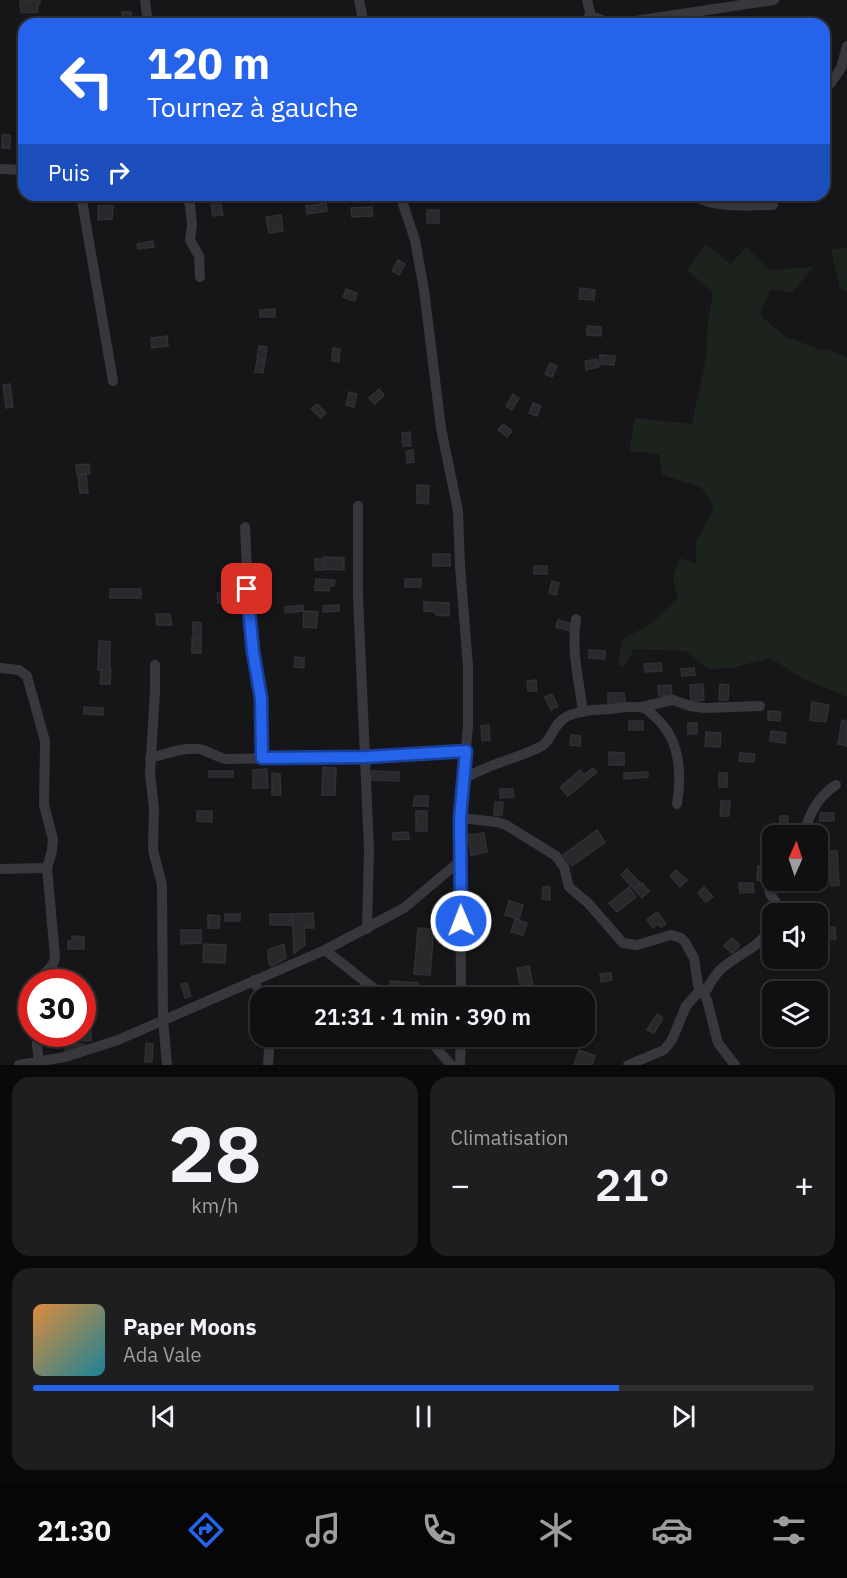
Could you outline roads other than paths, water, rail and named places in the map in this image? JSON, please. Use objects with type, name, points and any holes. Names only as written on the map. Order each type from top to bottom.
[{"type":"street","points":[[145,0],[147,18]]},
{"type":"street","points":[[359,0],[363,18]]},
{"type":"street","points":[[588,0],[591,16]]},
{"type":"street","points":[[654,18],[774,0]]},
{"type":"street","points":[[591,16],[597,18]]},
{"type":"street","points":[[831,83],[842,68],[847,46]]},
{"type":"street","points":[[0,169],[18,170]]},
{"type":"street","points":[[82,201],[113,381]]},
{"type":"street","points":[[188,201],[192,225],[190,240],[200,256],[200,278]]},
{"type":"street","points":[[402,201],[415,240],[424,290],[441,428],[458,511],[468,666],[466,751],[460,818],[461,987]]},
{"type":"street","points":[[705,201],[724,205],[772,205]]},
{"type":"street","points":[[358,506],[358,596],[369,850],[367,929]]},
{"type":"street","points":[[245,527],[249,610],[261,698],[262,758]]},
{"type":"street","points":[[576,619],[574,663],[584,712]]},
{"type":"street","points":[[155,665],[150,758],[154,809],[153,850],[162,885],[167,1065]]},
{"type":"street","points":[[0,668],[19,670],[27,676],[44,736],[44,806],[53,838],[47,868],[55,960],[48,969]]},
{"type":"street","points":[[464,779],[480,768],[541,747],[563,719],[584,712],[640,707],[673,700],[705,708],[760,706]]},
{"type":"street","points":[[640,707],[648,710],[659,720],[674,745],[680,772],[677,804]]},
{"type":"street","points":[[150,758],[201,749],[215,757],[226,759],[365,757],[466,751]]},
{"type":"street","points":[[807,825],[815,806],[825,793],[836,785]]},
{"type":"street","points":[[460,818],[506,825],[556,856],[564,867],[568,887],[588,903],[623,943],[636,945],[670,935],[681,938],[694,958],[718,1043],[735,1065]]},
{"type":"street","points":[[19,1065],[39,1064],[93,1049],[325,950],[404,908],[460,861]]},
{"type":"street","points":[[0,869],[47,868]]},
{"type":"street","points":[[627,1065],[664,1050],[672,1040],[686,1006],[720,971],[762,940]]},
{"type":"street","points":[[325,950],[372,987]]},
{"type":"street","points":[[254,980],[257,987]]},
{"type":"street","points":[[37,1047],[39,1064]]},
{"type":"street","points":[[268,1065],[269,1047]]},
{"type":"street","points":[[435,1047],[451,1065]]},
{"type":"street","points":[[460,1065],[461,1047]]}]
